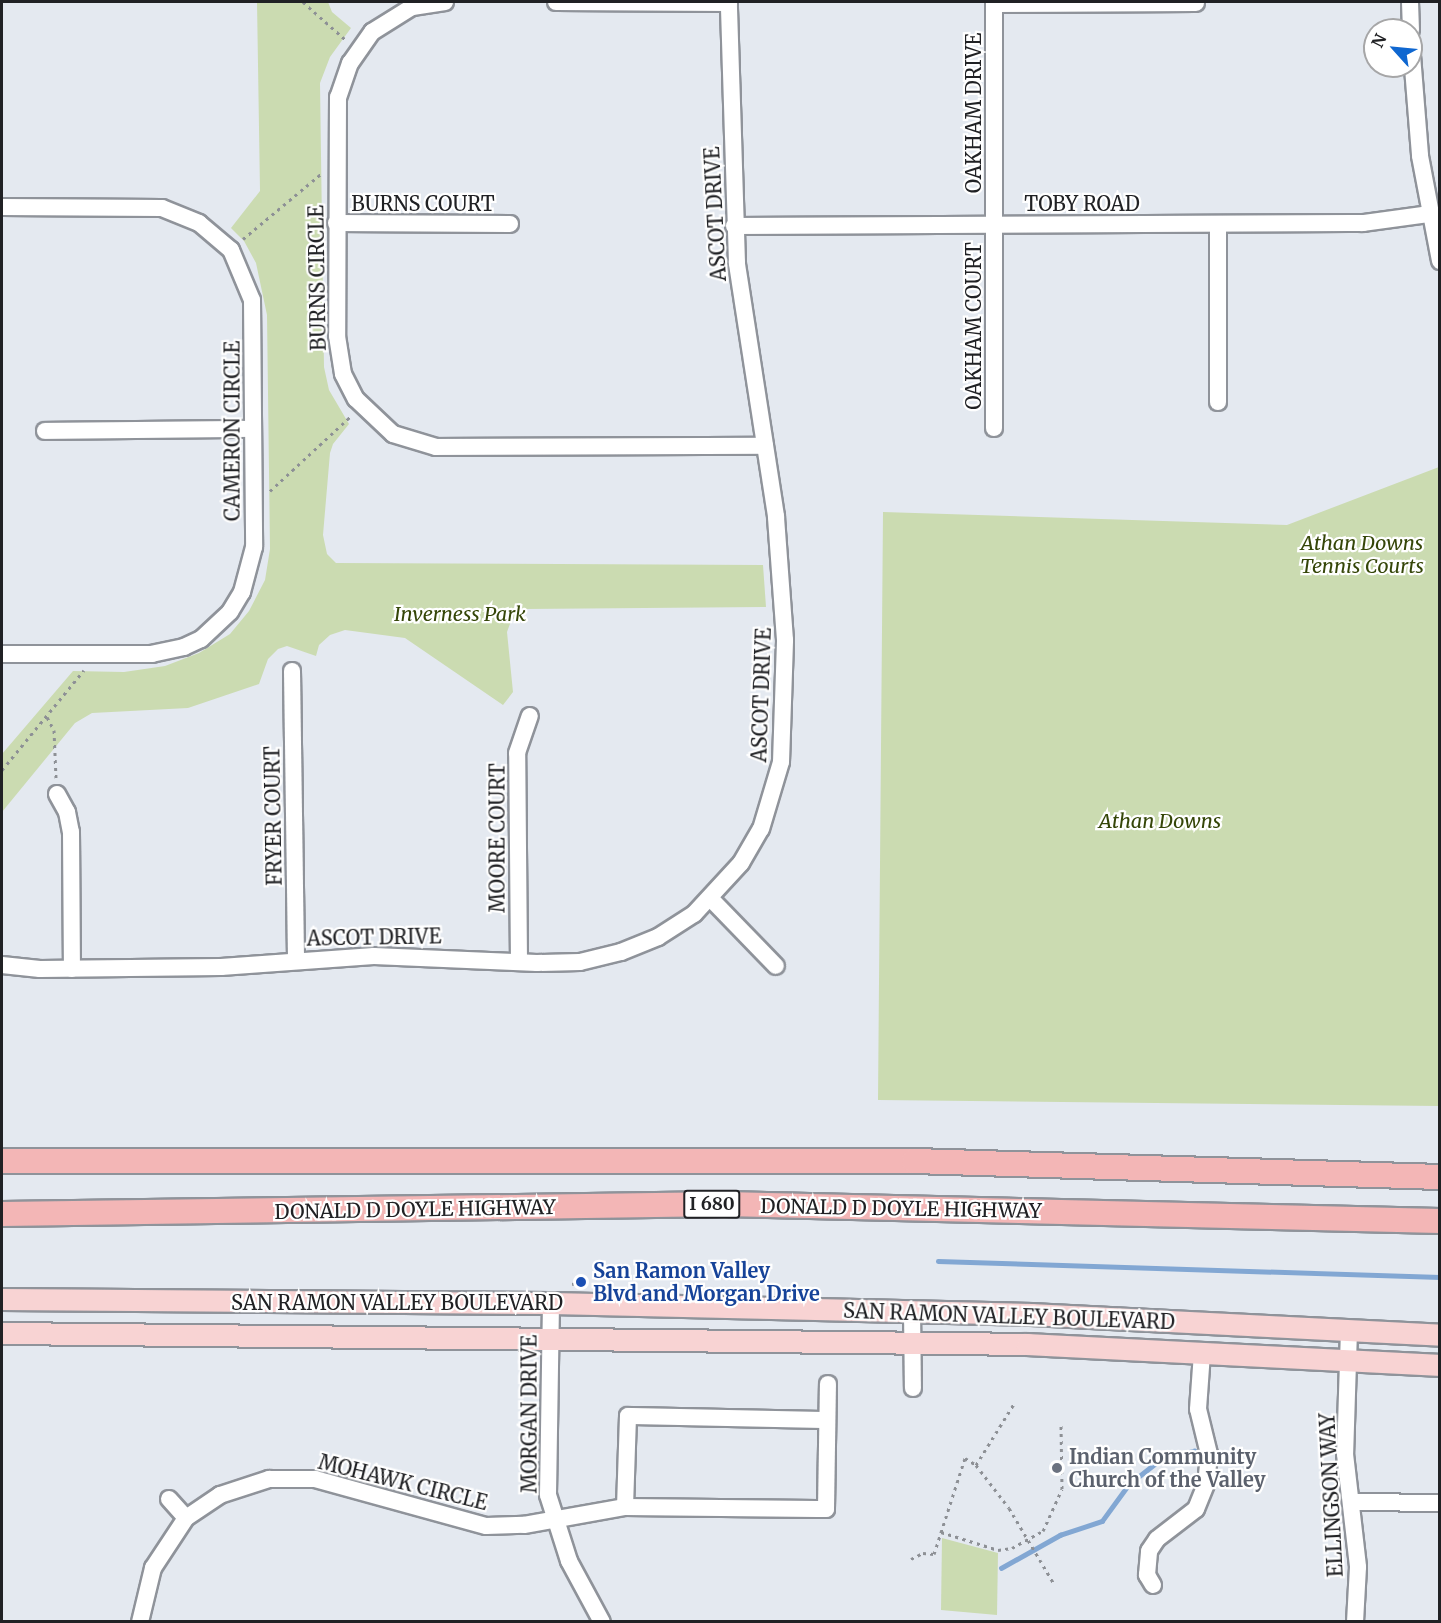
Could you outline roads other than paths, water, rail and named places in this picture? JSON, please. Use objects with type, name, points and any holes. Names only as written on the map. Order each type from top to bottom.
[{"type":"highway","name":"I 680","points":[[2,1161],[914,1161],[1440,1177]]},
{"type":"highway","name":"DONALD D DOYLE HIGHWAY","points":[[2,1214],[725,1204],[1431,1221]]},
{"type":"main road","name":"SAN RAMON VALLEY BOULEVARD","points":[[2,1299],[551,1303],[912,1311],[1440,1335]]},
{"type":"main road","name":"SAN RAMON VALLEY BOULEVARD","points":[[2,1333],[912,1342],[1440,1365]]},
{"type":"street","name":"BURNS CIRCLE","points":[[445,2],[412,7],[372,32],[350,63],[338,97],[336,223],[339,357],[349,388],[362,408],[393,434],[436,447],[765,446]]},
{"type":"street","points":[[556,2],[729,2]]},
{"type":"street","name":"ASCOT DRIVE","points":[[2,965],[72,969],[221,967],[296,960],[443,956],[519,962],[580,962],[621,952],[658,937],[711,899],[741,863],[761,829],[781,762],[784,601],[765,446],[742,306],[734,226],[729,2]]},
{"type":"street","points":[[1410,2],[1411,18]]},
{"type":"street","points":[[994,3],[1196,3]]},
{"type":"street","name":"OAKHAM DRIVE","points":[[994,3],[994,225]]},
{"type":"street","points":[[1413,78],[1416,117],[1429,214],[1440,261]]},
{"type":"street","name":"CAMERON CIRCLE","points":[[2,207],[162,208],[199,222],[233,253],[252,300],[253,497],[250,570],[242,592],[216,627],[201,639],[170,651],[2,654]]},
{"type":"street","name":"TOBY ROAD","points":[[734,226],[1363,223],[1429,214]]},
{"type":"street","name":"BURNS COURT","points":[[336,223],[510,224]]},
{"type":"street","points":[[1218,224],[1218,402]]},
{"type":"street","name":"OAKHAM COURT","points":[[994,225],[994,428]]},
{"type":"street","points":[[45,431],[252,429]]},
{"type":"street","name":"FRYER COURT","points":[[292,671],[296,960]]},
{"type":"street","name":"MOORE COURT","points":[[519,962],[517,753],[530,716]]},
{"type":"street","points":[[57,794],[67,812],[71,832],[72,969]]},
{"type":"street","points":[[711,899],[776,966]]},
{"type":"street","name":"MORGAN DRIVE","points":[[551,1303],[547,1474],[554,1519],[579,1583],[602,1622]]},
{"type":"street","points":[[912,1311],[913,1388]]},
{"type":"street","name":"ELLINGSON WAY","points":[[1349,1330],[1345,1454],[1358,1567],[1355,1622]]},
{"type":"street","points":[[1153,1585],[1147,1575],[1149,1551],[1157,1539],[1196,1509],[1206,1484],[1209,1454],[1198,1409],[1202,1353]]},
{"type":"street","points":[[625,1507],[628,1416],[827,1420],[828,1384]]},
{"type":"street","name":"MOHAWK CIRCLE","points":[[140,1622],[153,1568],[186,1518],[236,1488],[269,1479],[301,1478],[332,1483],[470,1523],[508,1526],[625,1507],[826,1509],[827,1420]]},
{"type":"street","points":[[169,1499],[186,1518]]},
{"type":"street","points":[[1350,1503],[1440,1503]]},
{"type":"waterway","points":[[938,1261],[1440,1277]]},
{"type":"waterway","points":[[1001,1568],[1060,1535],[1102,1521],[1129,1484],[1157,1462],[1194,1451]]},
{"type":"place","name":"San Ramon Valley Blvd and Morgan Drive","points":[[581,1282]]},
{"type":"place","name":"Indian Community Church of the Valley","points":[[1057,1468]]},
{"type":"park label","name":"Athan Downs Tennis Courts","points":[[1362,554]]},
{"type":"park label","name":"Inverness Park","points":[[460,613]]},
{"type":"park label","name":"Athan Downs","points":[[1160,820]]}]
